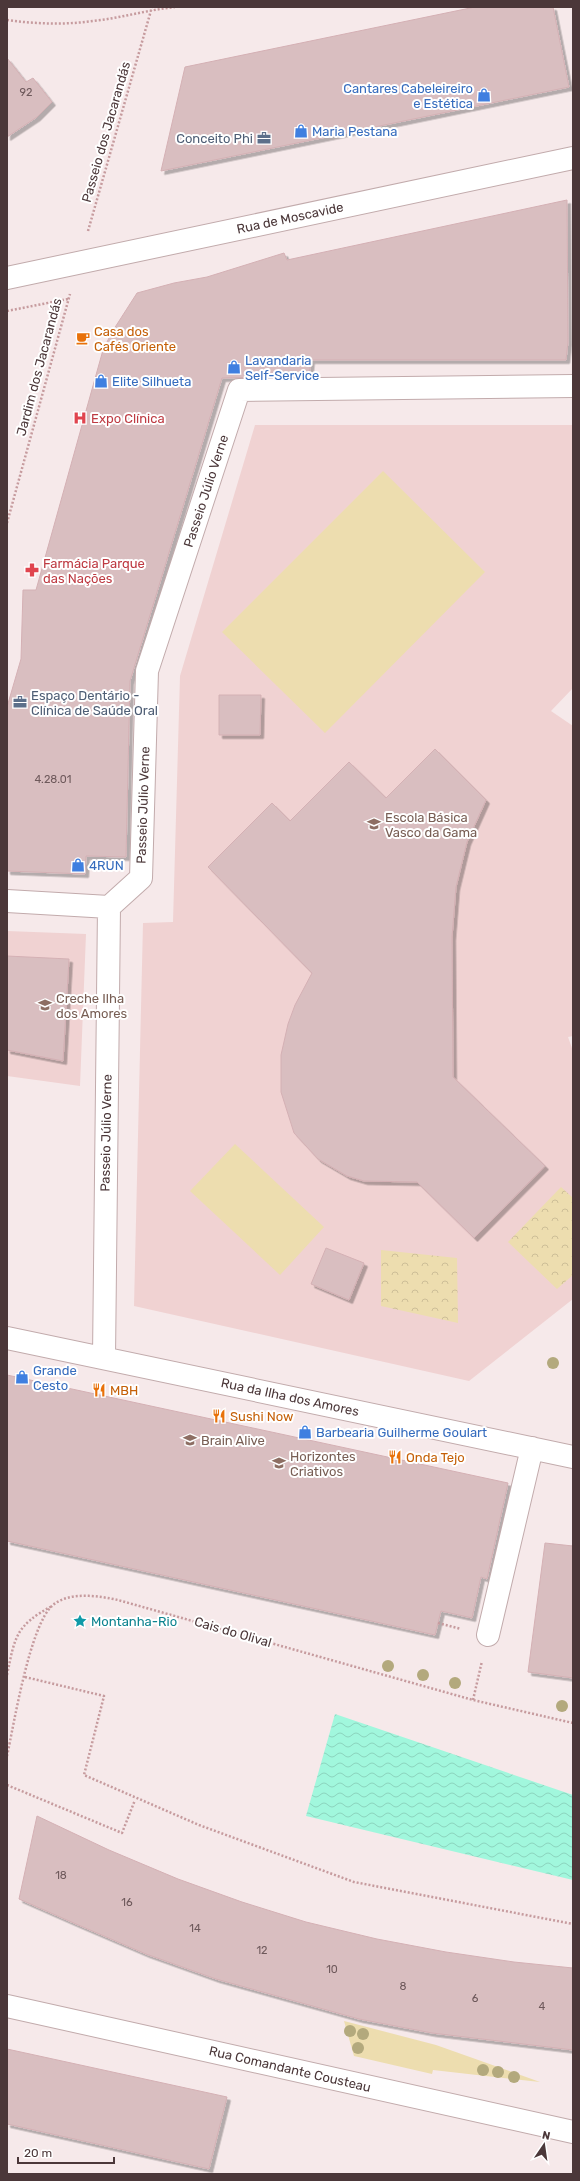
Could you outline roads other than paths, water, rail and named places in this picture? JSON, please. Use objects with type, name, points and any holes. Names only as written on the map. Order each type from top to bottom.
[{"type":"street","name":"Rua de Moscavide","points":[[7,278],[573,158]]},
{"type":"street","name":"Passeio Júlio Verne","points":[[104,1358],[109,907],[141,878],[147,671],[239,390],[573,386]]},
{"type":"street","points":[[7,901],[109,907]]},
{"type":"street","name":"Rua da Ilha dos Amores","points":[[7,1338],[573,1457]]},
{"type":"street","points":[[488,1635],[532,1448]]},
{"type":"street","name":"Rua Comandante Cousteau","points":[[7,2006],[573,2132]]},
{"type":"water","points":[[335,1714],[573,1795],[573,1880],[306,1816]]},
{"type":"place","name":"Cantares Cabeleireiro e Estética","points":[[484,95]]},
{"type":"place","name":"Maria Pestana","points":[[301,131]]},
{"type":"place","name":"Conceito Phi","points":[[264,138]]},
{"type":"place","name":"Casa dos Cafés Oriente","points":[[83,338]]},
{"type":"place","name":"Lavandaria Self-Service","points":[[234,367]]},
{"type":"place","name":"Elite Silhueta","points":[[101,381]]},
{"type":"place","name":"Expo Clínica","points":[[80,418]]},
{"type":"place","name":"Farmácia Parque das Nações","points":[[32,570]]},
{"type":"place","name":"Espaço Dentário - Clínica de Saúde Oral","points":[[20,702]]},
{"type":"place","name":"Escola Básica Vasco da Gama","points":[[374,824]]},
{"type":"place","name":"4RUN","points":[[78,865]]},
{"type":"place","name":"Creche Ilha dos Amores","points":[[45,1005]]},
{"type":"place","name":"Grande Cesto","points":[[22,1377]]},
{"type":"place","name":"MBH","points":[[99,1390]]},
{"type":"place","name":"Sushi Now","points":[[219,1416]]},
{"type":"place","name":"Barbearia Guilherme Goulart","points":[[305,1432]]},
{"type":"place","name":"Brain Alive","points":[[190,1440]]},
{"type":"place","name":"Onda Tejo","points":[[395,1457]]},
{"type":"place","name":"Horizontes Criativos","points":[[279,1463]]},
{"type":"place","name":"Montanha-Rio","points":[[80,1621]]}]
